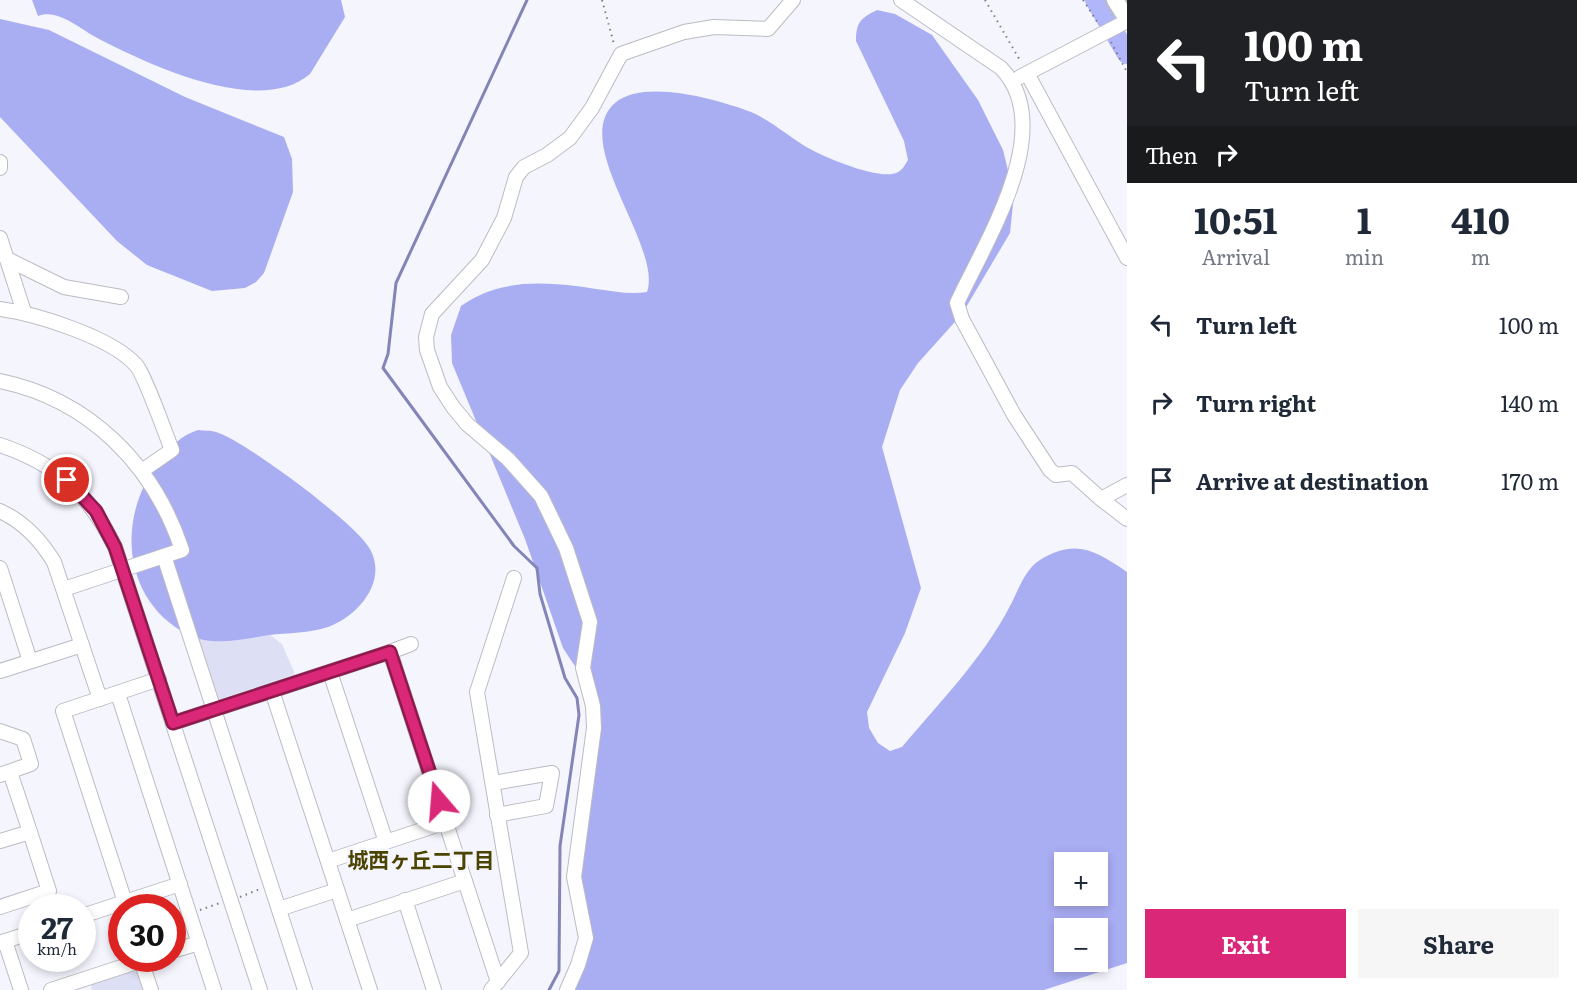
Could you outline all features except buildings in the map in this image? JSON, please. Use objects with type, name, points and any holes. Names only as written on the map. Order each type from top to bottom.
[{"type":"main road","points":[[1115,0],[1127,20]]},
{"type":"street","points":[[567,990],[586,938],[574,877],[594,728],[593,706],[583,668],[590,622],[566,548],[541,496],[508,459],[466,423],[453,407],[440,387],[426,336],[432,314],[482,260],[504,218],[516,177],[524,167],[547,155],[570,138],[592,108],[621,54],[684,32],[704,29],[768,28],[793,0]]},
{"type":"street","points":[[901,0],[1001,68],[1013,80],[1020,99],[1021,148],[1015,175],[957,303],[962,319],[1014,415],[1050,470],[1056,475],[1072,473],[1127,519]]},
{"type":"street","points":[[1013,80],[1028,75],[1127,20]]},
{"type":"street","points":[[1028,75],[1127,258]]},
{"type":"street","points":[[0,162],[0,168]]},
{"type":"street","points":[[0,238],[24,312]]},
{"type":"street","points":[[7,259],[64,287],[121,297]]},
{"type":"street","points":[[0,309],[24,312],[95,339],[137,365],[172,450],[142,470]]},
{"type":"street","points":[[0,381],[51,397],[83,414],[112,436],[142,470],[159,494],[182,550],[64,589]]},
{"type":"street","points":[[0,445],[49,467],[81,493],[107,530],[123,570],[260,990]]},
{"type":"street","points":[[1101,499],[1127,485]]},
{"type":"street","points":[[0,511],[24,525],[44,546],[64,589],[100,699]]},
{"type":"street","points":[[164,556],[305,990]]},
{"type":"street","points":[[0,568],[30,661]]},
{"type":"street","points":[[495,986],[521,953],[477,692],[514,578]]},
{"type":"street","points":[[173,723],[411,644]]},
{"type":"street","points":[[0,671],[82,645]]},
{"type":"street","points":[[390,652],[465,881],[495,986]]},
{"type":"street","points":[[330,672],[386,842]]},
{"type":"street","points":[[122,894],[63,711],[159,680]]},
{"type":"street","points":[[272,691],[370,990]]},
{"type":"street","points":[[118,694],[214,990]]},
{"type":"street","points":[[0,731],[23,739],[31,764],[5,773],[30,832],[49,891],[0,907]]},
{"type":"street","points":[[493,783],[552,773],[546,806],[497,815]]},
{"type":"street","points":[[328,861],[446,822]]},
{"type":"street","points":[[0,841],[30,832]]},
{"type":"street","points":[[347,920],[465,881]]},
{"type":"street","points":[[149,894],[180,884]]},
{"type":"street","points":[[279,909],[338,890]]},
{"type":"street","points":[[405,900],[434,990]]},
{"type":"street","points":[[18,937],[2,942],[21,990]]},
{"type":"street","points":[[186,947],[199,943]]},
{"type":"street","points":[[51,990],[84,985],[116,972]]},
{"type":"street","points":[[147,972],[151,990]]},
{"type":"path","points":[[602,0],[614,43],[621,54]]},
{"type":"path","points":[[985,0],[1028,75]]},
{"type":"path","points":[[1083,0],[1103,35],[1112,43],[1127,72]]},
{"type":"shaded area","points":[[32,0],[341,0],[345,17],[310,74],[289,86],[263,90],[235,89],[175,73],[147,62],[54,15],[38,16]]},
{"type":"shaded area","points":[[877,10],[895,14],[932,35],[978,100],[1003,150],[1014,195],[1010,233],[962,314],[918,363],[900,390],[882,447],[921,588],[905,633],[867,712],[869,728],[878,743],[890,751],[902,747],[974,662],[999,625],[1026,575],[1040,560],[1064,550],[1085,550],[1105,558],[1127,572],[1127,963],[1108,969],[1108,918],[1054,918],[1054,972],[1099,972],[1044,990],[569,990],[587,926],[579,850],[590,689],[563,648],[525,539],[452,363],[451,335],[461,306],[492,290],[509,286],[544,284],[627,293],[647,292],[648,272],[642,249],[609,168],[603,143],[604,121],[615,103],[628,96],[644,92],[662,92],[702,97],[751,112],[828,158],[866,171],[888,174],[900,171],[908,160],[904,141],[856,41],[858,25],[863,18]]},
{"type":"shaded area","points":[[0,19],[49,30],[185,97],[284,137],[292,159],[293,192],[264,273],[256,282],[245,288],[212,291],[147,265],[117,241],[0,117]]},
{"type":"shaded area","points":[[198,430],[214,431],[230,438],[272,465],[320,501],[358,534],[368,546],[374,559],[373,583],[368,595],[360,605],[340,622],[314,630],[239,640],[208,641],[189,635],[166,620],[150,601],[138,579],[132,556],[132,531],[136,506],[146,483],[172,446],[181,438]]},
{"type":"shaded area","points":[[187,600],[237,610],[282,644],[295,674],[217,700]]},
{"type":"shaded area","points":[[126,972],[139,972],[144,990],[91,990],[92,983]]},
{"type":"waterway","points":[[527,0],[396,283],[388,354],[383,368],[514,546],[537,568],[540,594],[565,678],[577,698],[579,715],[560,846],[559,971],[549,990]]},
{"type":"waterway","points":[[1095,0],[1127,54]]},
{"type":"district","name":"城西ヶ丘二丁目","points":[[421,858]]},
{"type":"route","points":[[67,480],[96,511],[115,547],[173,723],[390,652],[439,801]]}]
